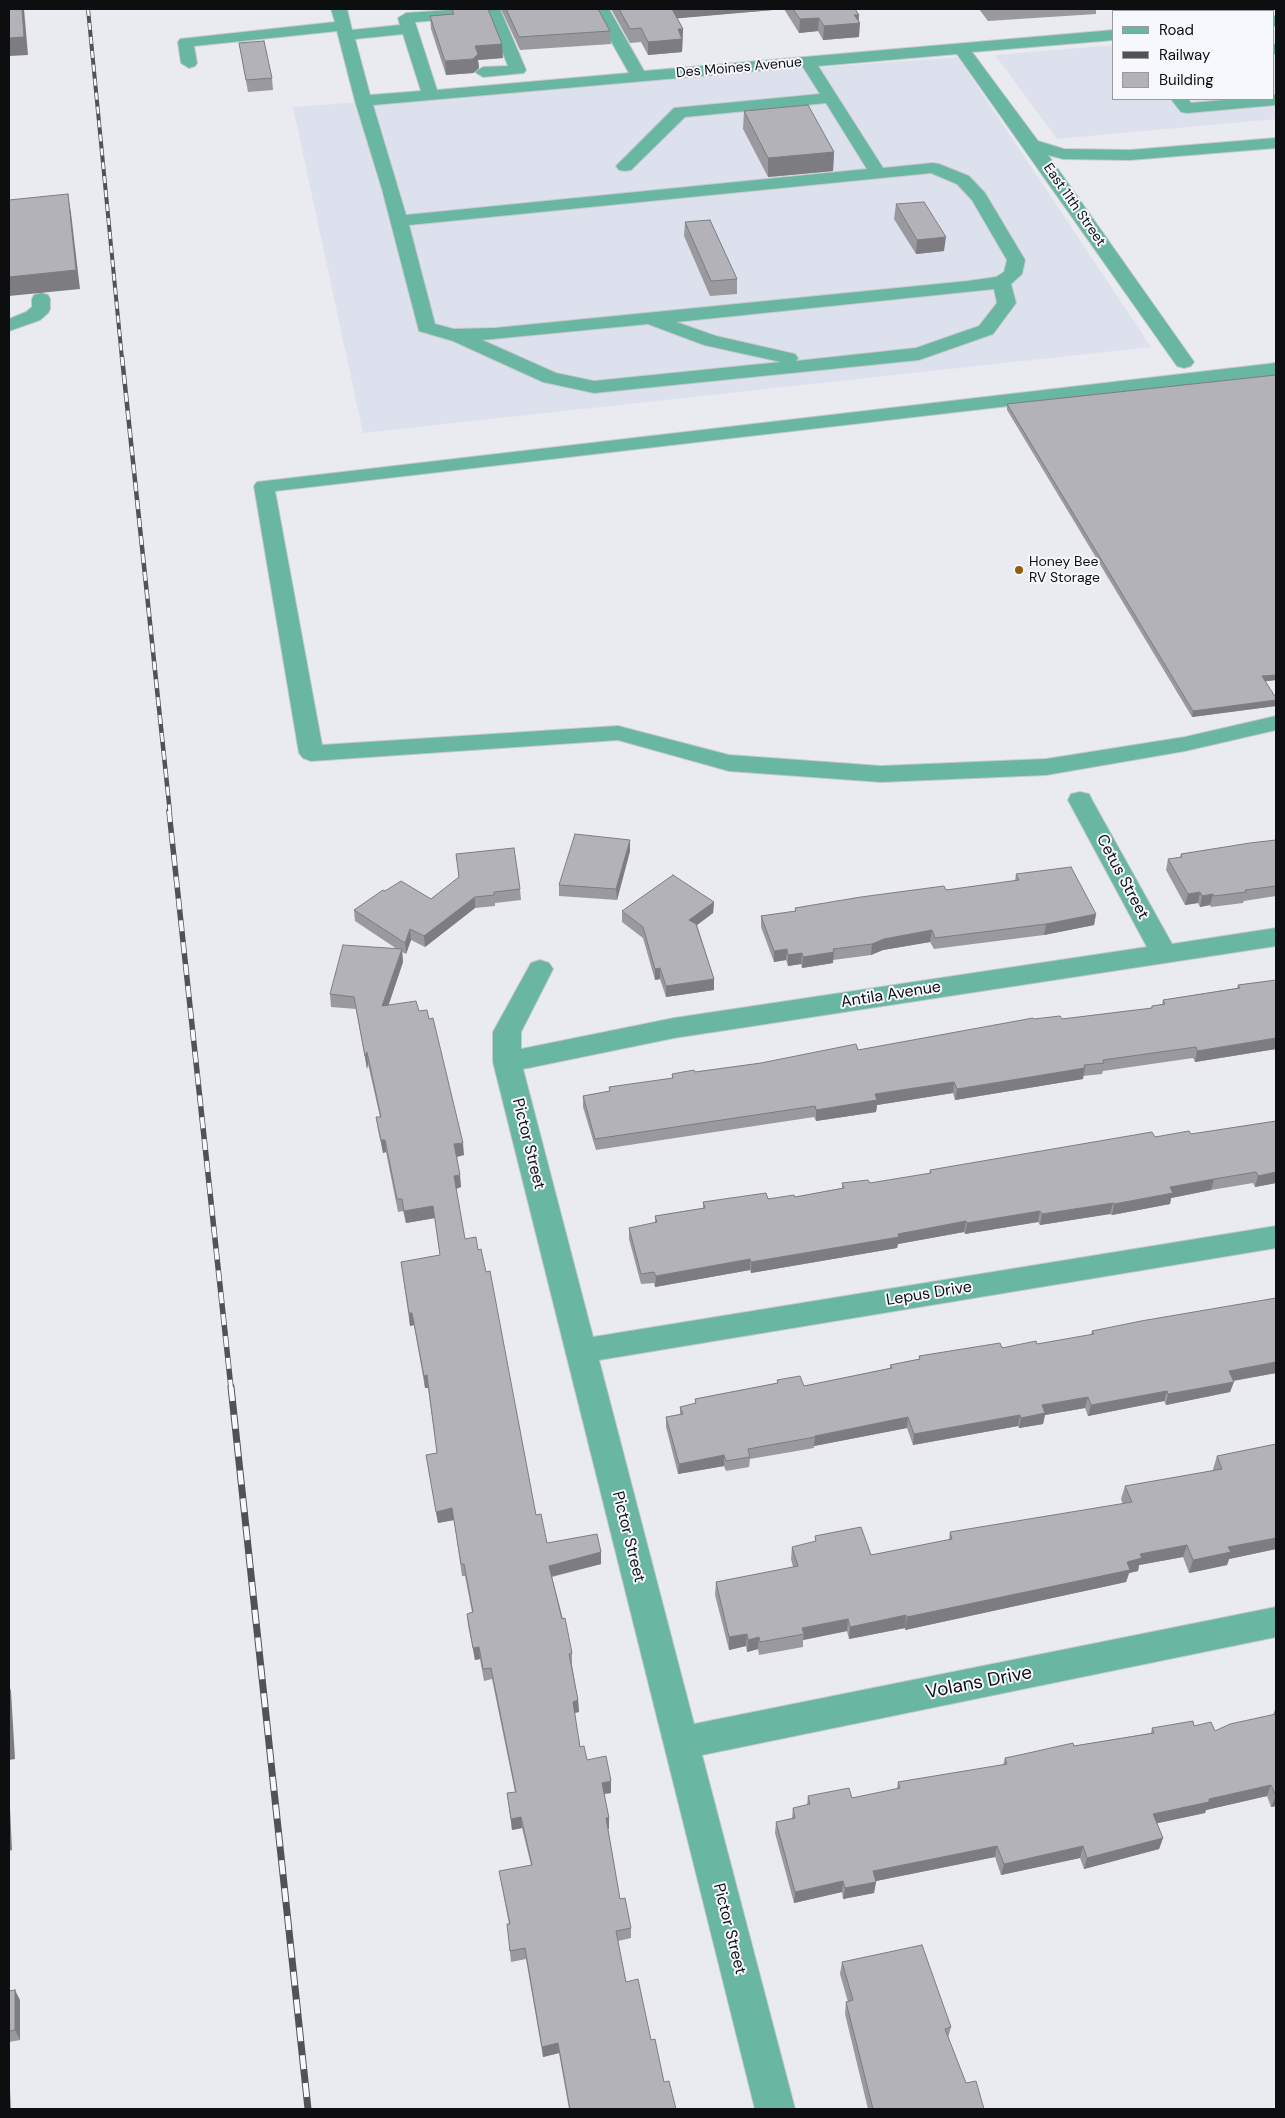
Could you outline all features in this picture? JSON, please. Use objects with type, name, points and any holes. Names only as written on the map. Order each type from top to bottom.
[{"type":"street","points":[[339,9],[363,101],[400,221],[426,327],[453,335],[550,378],[594,387],[919,354],[986,330],[1007,304],[1001,282]]},
{"type":"street","points":[[506,9],[538,86]]},
{"type":"street","points":[[602,9],[639,77]]},
{"type":"street","points":[[430,95],[406,18],[494,11],[518,70],[471,74]]},
{"type":"street","points":[[189,63],[186,42],[345,30],[410,29]]},
{"type":"street","name":"Des Moines Avenue","points":[[363,101],[1112,35]]},
{"type":"street","name":"East 11th Street","points":[[962,49],[1032,145],[1184,362]]},
{"type":"street","points":[[808,62],[878,173]]},
{"type":"street","points":[[424,78],[443,76]]},
{"type":"street","points":[[625,166],[680,112],[831,98]]},
{"type":"street","points":[[1180,100],[1187,108],[1276,100]]},
{"type":"street","points":[[1032,145],[1062,154],[1130,155],[1276,144]]},
{"type":"street","points":[[400,221],[933,168],[963,180],[979,197],[1016,260],[1013,274],[1001,282],[495,334],[453,335]]},
{"type":"street","points":[[9,325],[33,316],[41,309],[41,299]]},
{"type":"street","points":[[648,318],[711,341],[772,356],[821,363]]},
{"type":"street","points":[[1276,369],[264,486],[311,753],[618,733],[728,763],[881,774],[1046,767],[1185,744],[1276,723]]},
{"type":"street","name":"Cetus Street","points":[[1080,800],[1164,954]]},
{"type":"street","name":"Antila Avenue","points":[[507,1062],[674,1028],[1276,937]]},
{"type":"street","name":"Pictor Street","points":[[540,969],[507,1032],[507,1062],[775,2109]]},
{"type":"street","name":"Lepus Drive","points":[[581,1351],[1276,1237]]},
{"type":"street","name":"Volans Drive","points":[[681,1743],[1276,1622]]},
{"type":"shaded area","points":[[1276,31],[1276,119],[1057,139],[995,55],[1112,45],[1112,100],[1275,100]]},
{"type":"shaded area","points":[[958,57],[1151,347],[363,433],[293,107]]},
{"type":"building","points":[[9,9],[22,9],[24,37],[9,38]]},
{"type":"building","points":[[452,9],[488,9],[502,44],[475,46],[478,54],[473,59],[445,61],[430,16],[454,14]]},
{"type":"building","points":[[506,9],[598,9],[610,31],[519,37]]},
{"type":"building","points":[[619,9],[672,9],[683,29],[678,29],[682,39],[648,42],[641,28],[630,29]]},
{"type":"building","points":[[793,9],[855,9],[859,15],[854,15],[860,23],[824,26],[819,18],[800,19]]},
{"type":"building","points":[[264,41],[272,78],[246,80],[239,43]]},
{"type":"building","points":[[808,105],[834,152],[768,158],[744,111]]},
{"type":"building","points":[[68,194],[76,270],[9,277],[9,200]]},
{"type":"building","points":[[924,202],[946,237],[917,240],[896,204]]},
{"type":"building","points":[[710,220],[737,279],[711,281],[685,222]]},
{"type":"building","points":[[1276,375],[1276,675],[1262,676],[1276,700],[1193,711],[1007,404]]},
{"type":"building","points":[[575,834],[630,840],[616,889],[559,885]]},
{"type":"building","points":[[1276,840],[1276,886],[1245,890],[1246,892],[1214,896],[1213,894],[1202,896],[1200,892],[1188,894],[1168,859],[1182,857],[1181,854]]},
{"type":"building","points":[[514,848],[520,889],[494,892],[494,895],[475,897],[424,936],[410,929],[405,943],[354,910],[383,890],[385,891],[401,881],[431,899],[459,877],[456,854]]},
{"type":"building","points":[[1071,867],[1096,914],[1046,924],[935,938],[932,930],[884,939],[872,944],[833,949],[834,952],[803,957],[802,953],[788,955],[787,949],[774,951],[761,916],[796,911],[795,908],[861,897],[944,886],[946,890],[1019,880],[1016,874]]},
{"type":"building","points":[[673,875],[714,902],[689,920],[696,924],[714,979],[666,986],[660,968],[655,969],[643,927],[622,911]]},
{"type":"building","points":[[343,945],[402,949],[382,1006],[416,1001],[419,1011],[427,1010],[429,1019],[433,1018],[463,1143],[454,1144],[460,1175],[454,1176],[465,1239],[476,1237],[478,1250],[481,1249],[486,1272],[490,1271],[536,1515],[541,1514],[547,1543],[597,1534],[601,1552],[549,1566],[562,1619],[565,1618],[572,1653],[569,1654],[578,1700],[573,1702],[580,1747],[584,1746],[587,1760],[606,1756],[611,1781],[602,1783],[609,1818],[606,1818],[620,1899],[625,1898],[631,1928],[616,1931],[626,1982],[638,1979],[651,2040],[655,2039],[664,2082],[669,2081],[676,2109],[570,2109],[558,2043],[542,2047],[525,1948],[510,1951],[507,1924],[510,1924],[499,1871],[532,1865],[521,1817],[511,1819],[507,1793],[516,1792],[491,1668],[483,1669],[479,1647],[473,1648],[467,1614],[473,1612],[464,1564],[461,1564],[452,1508],[436,1512],[426,1455],[437,1453],[427,1375],[424,1376],[412,1313],[409,1313],[401,1262],[440,1255],[433,1206],[404,1211],[402,1199],[397,1199],[385,1140],[381,1140],[376,1117],[381,1117],[367,1052],[365,1056],[354,997],[330,994]]},
{"type":"building","points":[[1276,980],[1276,1038],[1197,1051],[1196,1047],[1103,1060],[1104,1063],[1084,1065],[1085,1068],[957,1089],[954,1082],[875,1094],[877,1100],[816,1110],[815,1106],[595,1139],[583,1096],[610,1091],[609,1087],[673,1078],[672,1074],[694,1070],[695,1072],[761,1063],[856,1044],[858,1050],[1033,1018],[1060,1016],[1062,1019],[1152,1008],[1152,1006],[1165,1004],[1163,1000],[1240,988],[1238,985]]},
{"type":"building","points":[[1276,1121],[1276,1172],[1258,1176],[1256,1172],[1170,1187],[1173,1193],[1114,1204],[1042,1214],[1040,1211],[967,1223],[966,1221],[898,1234],[899,1237],[751,1262],[750,1259],[656,1276],[654,1272],[641,1274],[629,1228],[657,1222],[655,1216],[705,1208],[703,1202],[766,1193],[768,1199],[794,1195],[795,1197],[844,1188],[842,1183],[868,1180],[870,1183],[931,1173],[930,1170],[1152,1132],[1155,1137],[1189,1131],[1191,1134]]},
{"type":"building","points":[[1276,1298],[1276,1362],[1229,1371],[1234,1382],[1168,1394],[1167,1391],[1091,1405],[1088,1397],[1042,1405],[1045,1413],[1021,1418],[1020,1415],[914,1434],[908,1417],[748,1449],[750,1457],[726,1461],[724,1455],[679,1464],[666,1417],[683,1414],[680,1407],[696,1403],[695,1399],[778,1383],[777,1380],[800,1376],[804,1386],[892,1368],[890,1365],[920,1359],[919,1356],[1000,1343],[1002,1348],[1036,1341],[1037,1344],[1094,1334],[1092,1331],[1141,1321]]},
{"type":"building","points":[[1276,1444],[1276,1538],[1228,1547],[1231,1552],[1193,1560],[1187,1545],[1140,1554],[1142,1558],[1127,1562],[1130,1570],[907,1617],[906,1615],[850,1627],[848,1619],[802,1628],[804,1634],[760,1642],[759,1637],[748,1640],[747,1634],[729,1637],[716,1582],[798,1566],[792,1547],[816,1541],[815,1536],[861,1527],[871,1555],[952,1539],[950,1532],[1132,1502],[1125,1486],[1222,1469],[1217,1456]]},
{"type":"building","points":[[1276,1714],[1276,1796],[1271,1785],[1209,1799],[1209,1802],[1153,1814],[1163,1838],[1087,1858],[1083,1846],[1004,1864],[997,1846],[873,1871],[876,1882],[845,1888],[843,1881],[795,1892],[776,1822],[795,1818],[793,1808],[810,1804],[808,1796],[849,1788],[852,1798],[900,1788],[898,1782],[1007,1764],[1005,1758],[1073,1743],[1074,1746],[1154,1733],[1152,1728],[1193,1721],[1194,1726],[1211,1722],[1215,1731],[1230,1724]]},
{"type":"building","points":[[922,1945],[951,2027],[945,2029],[966,2083],[976,2081],[984,2109],[873,2109],[846,2002],[853,2000],[842,1962]]},
{"type":"building","points":[[15,1990],[15,2030],[9,2031],[9,1991]]},
{"type":"railway","points":[[88,9],[122,359]]},
{"type":"railway","points":[[122,357],[170,813]]},
{"type":"railway","points":[[169,811],[231,1388]]},
{"type":"railway","points":[[231,1387],[308,2109]]},
{"type":"place","name":"Honey Bee RV Storage","points":[[1019,570]]}]
